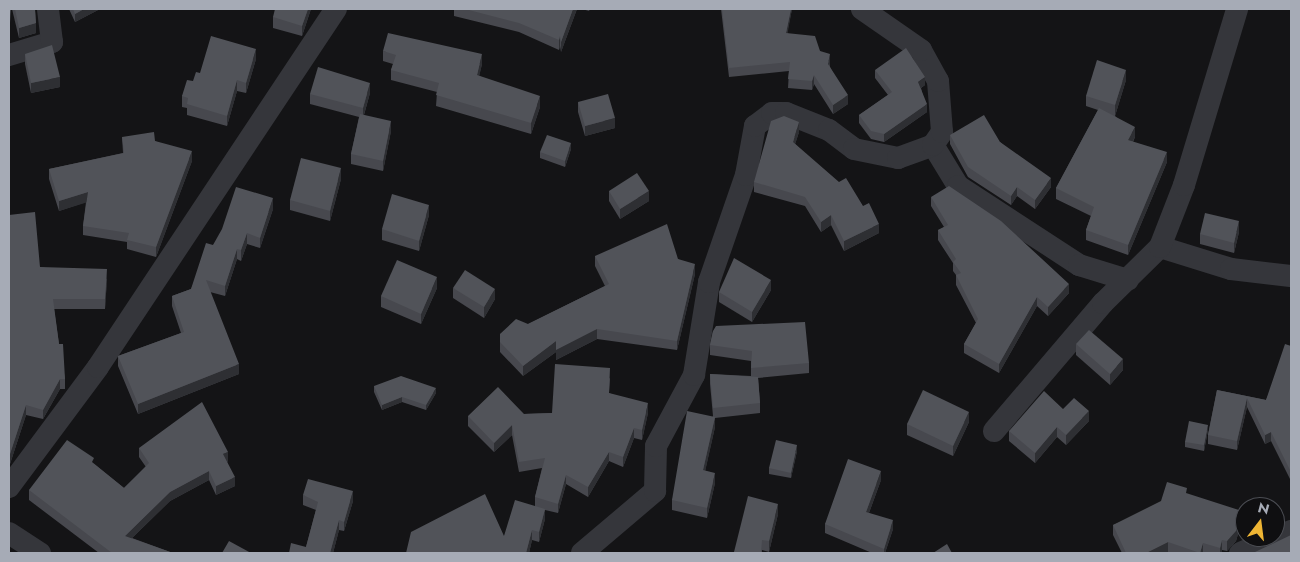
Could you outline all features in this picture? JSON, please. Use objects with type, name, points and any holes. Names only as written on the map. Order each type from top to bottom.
[{"type":"street","points":[[9,55],[52,42],[48,9]]},
{"type":"street","points":[[9,487],[98,367],[336,9]]},
{"type":"street","points":[[582,553],[655,491],[656,446],[694,375],[709,282],[746,175],[755,126],[772,113],[786,113],[829,130],[854,149],[898,158],[933,145],[942,132],[944,117],[938,81],[922,50],[862,9]]},
{"type":"street","points":[[994,431],[1082,326],[1160,247],[1184,186],[1237,9]]},
{"type":"street","points":[[933,145],[958,186],[1079,265],[1128,280]]},
{"type":"street","points":[[1160,247],[1231,269],[1291,276]]},
{"type":"street","points":[[1240,553],[1291,531]]},
{"type":"street","points":[[9,533],[40,553]]},
{"type":"building","points":[[15,9],[35,9],[36,23],[19,28]]},
{"type":"building","points":[[73,9],[84,9],[75,14]]},
{"type":"building","points":[[275,9],[308,9],[302,26],[273,17]]},
{"type":"building","points":[[465,9],[573,9],[561,42],[560,36],[559,40],[519,23]]},
{"type":"building","points":[[722,9],[791,9],[786,33],[815,36],[820,51],[830,54],[828,64],[848,95],[833,105],[814,75],[812,81],[788,79],[790,62],[729,68]]},
{"type":"building","points":[[388,33],[482,54],[477,75],[540,96],[531,123],[436,95],[439,83],[391,70],[396,55],[383,51]]},
{"type":"building","points":[[211,36],[256,49],[246,83],[237,80],[227,116],[187,104],[188,98],[182,96],[187,80],[193,81],[196,72],[200,73]]},
{"type":"building","points":[[52,45],[60,77],[31,83],[25,54]]},
{"type":"building","points":[[906,48],[925,77],[918,82],[927,104],[884,134],[871,131],[859,115],[892,92],[875,70]]},
{"type":"building","points":[[1097,60],[1126,70],[1115,105],[1086,96]]},
{"type":"building","points":[[318,67],[370,83],[363,108],[310,94]]},
{"type":"building","points":[[608,94],[615,118],[585,126],[578,102]]},
{"type":"building","points":[[1099,108],[1135,127],[1128,140],[1167,152],[1128,245],[1086,230],[1094,207],[1056,188]]},
{"type":"building","points":[[360,114],[391,121],[383,161],[351,154]]},
{"type":"building","points":[[984,115],[1000,142],[1051,178],[1035,200],[1017,187],[1011,196],[968,167],[950,135]]},
{"type":"building","points":[[784,116],[799,122],[793,142],[839,182],[846,178],[863,206],[869,203],[879,224],[844,241],[831,215],[821,222],[805,197],[754,182],[771,121]]},
{"type":"building","points":[[154,132],[155,141],[192,151],[156,247],[127,240],[129,233],[83,226],[88,192],[59,201],[49,169],[124,153],[122,137]]},
{"type":"building","points":[[547,135],[571,143],[565,161],[540,152]]},
{"type":"building","points":[[301,158],[341,168],[330,211],[290,200]]},
{"type":"building","points":[[637,173],[649,191],[620,209],[609,191]]},
{"type":"building","points":[[949,186],[1001,221],[1069,284],[1048,307],[1037,297],[999,364],[964,344],[978,319],[956,275],[961,273],[953,262],[956,259],[938,230],[948,225],[931,197]]},
{"type":"building","points":[[236,187],[273,198],[260,238],[247,233],[241,250],[237,249],[225,286],[206,280],[239,364],[138,404],[118,356],[184,332],[172,296],[191,289],[206,243],[213,245],[222,229]]},
{"type":"building","points":[[392,194],[429,205],[419,241],[382,229]]},
{"type":"building","points":[[35,212],[40,267],[107,269],[105,299],[53,299],[59,344],[63,344],[65,379],[60,379],[43,410],[26,405],[10,454],[9,215]]},
{"type":"building","points":[[1205,213],[1239,221],[1234,243],[1200,234]]},
{"type":"building","points":[[667,224],[678,259],[695,264],[677,341],[597,329],[556,350],[556,341],[523,366],[500,342],[500,334],[516,319],[528,324],[609,284],[595,256]]},
{"type":"building","points":[[734,258],[771,280],[752,312],[719,292]]},
{"type":"building","points":[[397,260],[437,277],[421,314],[381,296]]},
{"type":"building","points":[[465,270],[495,289],[484,307],[453,288]]},
{"type":"building","points":[[805,322],[809,363],[751,368],[752,351],[710,345],[716,326]]},
{"type":"building","points":[[1089,330],[1123,359],[1110,374],[1076,344]]},
{"type":"building","points":[[1285,344],[1291,346],[1291,472],[1271,432],[1265,435],[1247,398],[1237,441],[1208,435],[1217,390],[1266,400]]},
{"type":"building","points":[[555,364],[610,368],[609,393],[648,403],[642,430],[634,428],[623,457],[609,452],[588,487],[566,475],[558,504],[535,497],[545,458],[519,462],[512,425],[494,443],[468,416],[498,387],[524,414],[552,413]]},
{"type":"building","points":[[710,374],[758,377],[760,403],[713,408]]},
{"type":"building","points":[[401,376],[436,388],[426,405],[402,397],[382,405],[374,386]]},
{"type":"building","points":[[923,390],[969,412],[953,446],[907,424]]},
{"type":"building","points":[[1044,391],[1063,409],[1074,398],[1089,411],[1066,435],[1057,427],[1035,453],[1009,431]]},
{"type":"building","points":[[202,402],[228,452],[223,454],[235,477],[216,486],[209,471],[170,492],[125,536],[173,553],[112,553],[29,490],[67,440],[94,458],[92,462],[124,488],[149,463],[139,448]]},
{"type":"building","points":[[687,411],[715,417],[703,470],[715,473],[707,508],[672,500]]},
{"type":"building","points":[[1189,421],[1208,425],[1204,445],[1185,442]]},
{"type":"building","points":[[776,440],[797,445],[791,473],[769,468]]},
{"type":"building","points":[[848,459],[881,471],[866,512],[893,520],[884,549],[825,524]]},
{"type":"building","points":[[308,479],[353,491],[344,522],[339,520],[330,553],[289,553],[291,543],[306,547],[318,502],[303,495]]},
{"type":"building","points":[[1167,482],[1187,488],[1186,493],[1235,509],[1235,532],[1227,541],[1222,540],[1220,548],[1203,543],[1200,553],[1168,542],[1146,553],[1126,553],[1113,525],[1161,501]]},
{"type":"building","points":[[485,494],[504,536],[515,500],[545,509],[539,532],[532,530],[526,553],[406,553],[411,532]]},
{"type":"building","points":[[748,496],[778,504],[769,541],[762,540],[761,553],[727,553],[734,552]]},
{"type":"building","points":[[1291,535],[1291,553],[1255,552],[1266,547],[1285,547],[1285,538]]},
{"type":"building","points":[[229,541],[251,553],[222,553]]},
{"type":"building","points":[[947,544],[952,553],[933,553]]}]
